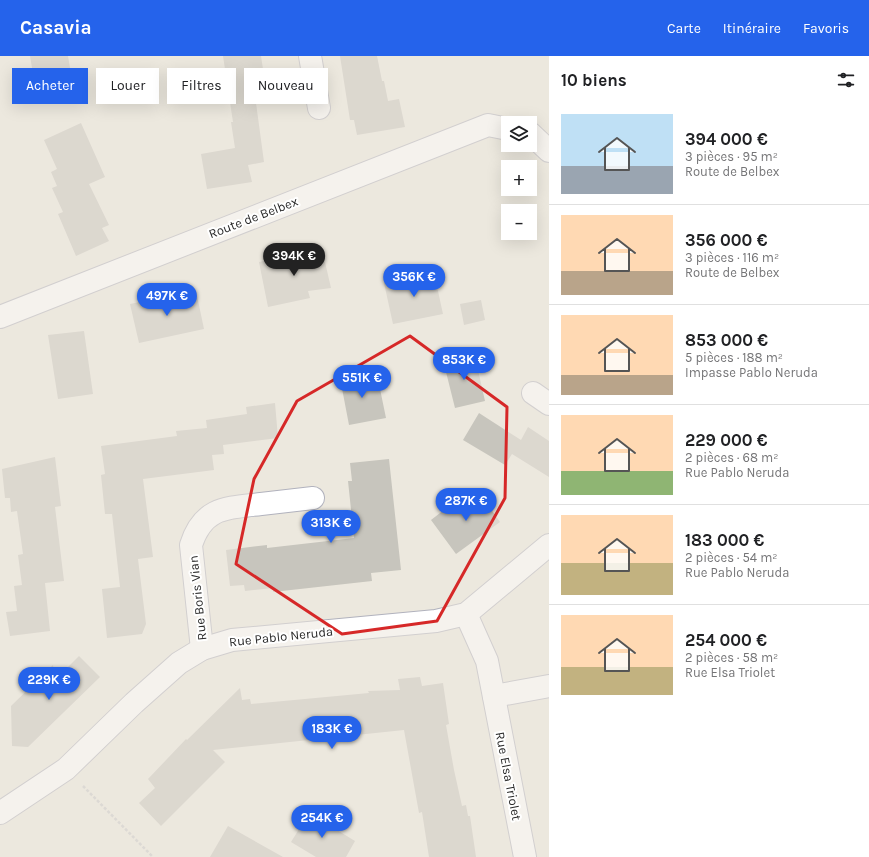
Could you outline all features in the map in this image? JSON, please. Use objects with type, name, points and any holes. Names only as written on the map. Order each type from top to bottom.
[{"type":"street","points":[[310,56],[319,108]]},
{"type":"street","name":"Route de Belbex","points":[[0,317],[488,125],[501,128]]},
{"type":"street","points":[[537,139],[549,151]]},
{"type":"street","name":"Rue Boris Vian","points":[[202,649],[191,546],[196,530],[208,517],[224,508],[313,498]]},
{"type":"street","name":"Rue Pablo Neruda","points":[[0,813],[66,769],[145,693],[179,663],[202,649],[232,640],[436,620],[466,614],[549,545]]},
{"type":"street","name":"Rue Elsa Triolet","points":[[466,614],[487,661],[525,857]]},
{"type":"street","points":[[494,696],[549,686]]},
{"type":"path","points":[[66,769],[153,857]]},
{"type":"highlighted area","points":[[410,336],[507,407],[505,498],[437,621],[342,634],[236,564],[254,479],[297,401]]},
{"type":"building","points":[[30,56],[68,56],[70,68],[32,68]]},
{"type":"building","points":[[223,56],[261,56],[263,68],[244,68],[244,104],[256,104],[264,162],[248,165],[252,182],[207,189],[201,154],[235,148],[230,104],[236,104],[236,68],[225,68]]},
{"type":"building","points":[[340,56],[377,56],[388,101],[399,99],[405,127],[357,135],[354,120],[350,120]]},
{"type":"building","points":[[81,123],[105,177],[89,184],[109,225],[102,228],[109,241],[76,256],[58,214],[63,212],[52,188],[57,186],[51,172],[57,169],[44,140]]},
{"type":"building","points":[[322,249],[331,288],[308,291],[310,298],[268,307],[259,262]]},
{"type":"building","points":[[434,273],[443,314],[393,324],[384,283]]},
{"type":"building","points":[[196,291],[204,329],[139,343],[130,304]]},
{"type":"building","points":[[481,300],[485,320],[464,325],[460,304]]},
{"type":"building","points":[[84,331],[93,394],[58,399],[48,335]]},
{"type":"building","points":[[470,354],[474,371],[478,370],[485,401],[455,408],[443,360]]},
{"type":"building","points":[[372,371],[375,385],[379,384],[386,418],[349,425],[340,378]]},
{"type":"building","points":[[275,403],[278,438],[223,445],[224,454],[212,455],[214,470],[143,479],[153,557],[138,559],[146,624],[142,634],[107,638],[102,589],[120,587],[112,514],[105,514],[101,475],[105,474],[101,446],[177,436],[176,431],[207,428],[206,420],[247,414],[246,407]]},
{"type":"building","points":[[479,413],[521,440],[528,427],[549,441],[549,477],[512,454],[505,465],[463,440]]},
{"type":"building","points":[[55,457],[61,506],[55,507],[64,581],[45,583],[50,631],[10,636],[6,612],[17,611],[14,586],[22,585],[18,555],[23,554],[17,511],[11,512],[10,498],[5,498],[2,469]]},
{"type":"building","points":[[389,459],[401,570],[371,573],[372,581],[273,592],[273,588],[245,591],[244,585],[230,586],[226,550],[267,545],[267,548],[354,538],[348,481],[352,481],[350,463]]},
{"type":"building","points":[[478,491],[500,522],[456,554],[431,520],[453,503],[456,507]]},
{"type":"building","points":[[79,656],[100,677],[28,747],[12,746],[11,706],[53,665],[55,680]]},
{"type":"building","points":[[420,677],[422,686],[443,683],[449,724],[446,725],[454,770],[462,806],[466,805],[468,816],[470,816],[476,857],[429,857],[422,812],[419,813],[404,730],[213,750],[225,762],[161,826],[139,803],[155,788],[148,779],[186,739],[187,740],[240,688],[242,700],[250,699],[251,704],[369,693],[368,691],[400,690],[398,679]]},
{"type":"building","points":[[309,813],[355,841],[346,857],[316,857],[291,842]]},
{"type":"building","points":[[228,826],[283,857],[210,857]]}]
